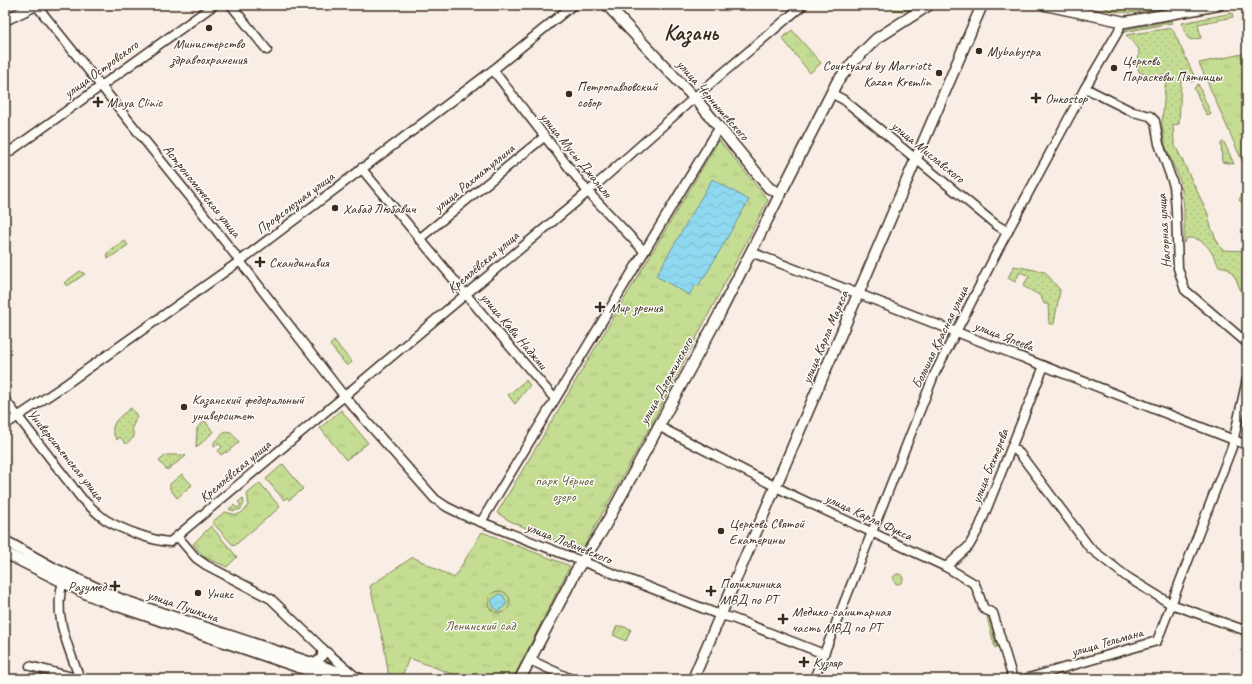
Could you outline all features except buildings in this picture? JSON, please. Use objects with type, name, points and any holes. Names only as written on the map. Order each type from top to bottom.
[{"type":"main road","points":[[5,20],[36,5]]},
{"type":"main road","name":"улица Чернышевского","points":[[607,5],[695,98],[769,188],[781,194]]},
{"type":"main road","name":"улица Дзержинского","points":[[520,679],[582,563],[602,531],[751,252],[837,82],[853,62],[876,39],[929,5]]},
{"type":"main road","name":"улица Карла Маркса","points":[[698,679],[723,616],[860,296],[982,5]]},
{"type":"main road","name":"улица Карла Маркса","points":[[917,161],[986,5]]},
{"type":"main road","points":[[1045,5],[1121,21],[1139,20],[1219,5]]},
{"type":"main road","name":"улица Пушкина","points":[[5,541],[55,569],[122,600],[359,679]]},
{"type":"main road","name":"улица Пушкина","points":[[5,553],[63,582],[112,604],[329,678]]},
{"type":"main road","name":"улица Карла Маркса","points":[[693,679],[723,616]]},
{"type":"street","name":"Астрономическая улица","points":[[36,5],[240,261],[344,396]]},
{"type":"street","name":"улица Островского","points":[[5,155],[214,5]]},
{"type":"street","points":[[231,5],[267,50]]},
{"type":"street","name":"Профсоюзная улица","points":[[5,425],[17,415],[62,387],[240,261],[493,70],[573,5]]},
{"type":"street","name":"Кремлёвская улица","points":[[178,537],[588,192],[803,5]]},
{"type":"street","name":"Большая Красная улица","points":[[814,679],[934,375],[1085,88],[1119,30],[1121,21]]},
{"type":"street","name":"улица Мусы Джалиля","points":[[493,70],[588,192],[644,251]]},
{"type":"street","name":"Нагорная улица","points":[[1085,88],[1133,112],[1150,116],[1155,121],[1159,144],[1174,186],[1178,268],[1185,290],[1247,342]]},
{"type":"street","name":"улица Миславского","points":[[831,93],[844,100],[917,161],[1008,232]]},
{"type":"street","points":[[481,522],[644,251],[716,133],[720,129]]},
{"type":"street","name":"улица Рахматуллина","points":[[420,239],[544,136]]},
{"type":"street","name":"улица Кави Наджми","points":[[362,168],[465,294],[555,399]]},
{"type":"street","name":"улица Япеева","points":[[751,252],[860,296],[1247,445]]},
{"type":"street","name":"улица Бехтерева","points":[[946,567],[970,546],[979,528],[1044,366]]},
{"type":"street","points":[[1171,604],[1234,440],[1247,379]]},
{"type":"street","name":"улица Лобачевского","points":[[344,396],[435,499],[446,507],[582,563],[824,654]]},
{"type":"street","name":"Университетская улица","points":[[5,400],[82,499],[106,520],[161,542],[170,542],[178,537]]},
{"type":"street","name":"улица Карла Фукса","points":[[658,426],[777,488],[946,567],[975,584],[984,609],[993,613],[1013,679]]},
{"type":"street","points":[[1012,447],[1020,454],[1090,548],[1127,577],[1171,604],[1247,631]]},
{"type":"street","points":[[178,537],[196,558],[206,566],[271,599],[322,648],[359,679]]},
{"type":"street","points":[[63,582],[60,590],[60,624],[80,679]]},
{"type":"street","name":"улица Тельмана","points":[[1025,679],[1157,641],[1171,604]]},
{"type":"street","points":[[314,664],[322,657],[322,648]]},
{"type":"street","points":[[530,660],[571,679]]},
{"type":"street","points":[[30,666],[80,679]]},
{"type":"green space","points":[[888,5],[916,5],[908,11],[893,10]]},
{"type":"green space","points":[[1098,5],[1166,6],[1140,11],[1124,12],[1107,9]]},
{"type":"green space","points":[[1232,13],[1233,17],[1198,24],[1201,38],[1191,40],[1187,37],[1182,23]]},
{"type":"green space","points":[[1171,21],[1172,23],[1124,32],[1123,30]]},
{"type":"green space","points":[[1172,28],[1196,80],[1191,82],[1188,78],[1181,81],[1179,124],[1173,125],[1174,143],[1208,214],[1215,237],[1222,250],[1245,251],[1247,256],[1247,306],[1236,279],[1228,268],[1219,266],[1207,246],[1194,238],[1187,238],[1184,243],[1184,208],[1181,183],[1165,145],[1162,124],[1166,76],[1140,73],[1138,69],[1139,49],[1126,35]]},
{"type":"green space","points":[[792,30],[821,63],[810,73],[782,38]]},
{"type":"green space","points":[[1247,53],[1247,172],[1199,63]]},
{"type":"green space","points":[[1198,84],[1211,114],[1210,115],[1206,114],[1194,88]]},
{"type":"green space","name":"парк Чёрное озеро","points":[[719,140],[768,200],[652,423],[581,552],[510,521],[497,513]]},
{"type":"green space","points":[[1224,142],[1234,164],[1222,162],[1221,143]]},
{"type":"green space","points":[[1245,189],[1247,194],[1247,208],[1239,200]]},
{"type":"green space","points":[[125,241],[128,245],[108,259],[107,253]]},
{"type":"green space","points":[[1014,266],[1045,272],[1060,290],[1054,324],[1049,324],[1048,304],[1044,304],[1041,296],[1023,286],[1029,276],[1020,272],[1015,282],[1008,278]]},
{"type":"green space","points":[[80,271],[85,274],[67,286],[64,283]]},
{"type":"green space","points":[[334,341],[352,362],[347,366],[330,345]]},
{"type":"green space","points":[[526,380],[530,385],[515,404],[508,395]]},
{"type":"green space","points":[[131,408],[137,416],[132,428],[134,437],[126,444],[120,437],[117,440],[114,435],[113,426],[118,418]]},
{"type":"green space","points":[[341,410],[368,443],[346,460],[320,428]]},
{"type":"green space","points":[[205,421],[213,432],[196,448],[197,428]]},
{"type":"green space","points":[[226,431],[231,432],[239,442],[226,453],[225,452],[221,455],[218,451],[222,447],[219,444],[214,447],[214,442]]},
{"type":"green space","points":[[166,455],[186,456],[167,470],[159,461]]},
{"type":"green space","points":[[283,464],[303,489],[289,500],[287,497],[284,500],[266,479]]},
{"type":"green space","points":[[182,474],[192,485],[177,498],[170,489],[170,484]]},
{"type":"green space","points":[[260,483],[280,507],[234,546],[212,522],[225,512],[237,515],[243,511],[248,504],[247,494]]},
{"type":"green space","points":[[243,498],[244,503],[241,509],[234,511],[229,509],[234,505],[237,508],[241,505],[238,502]]},
{"type":"green space","points":[[211,526],[237,557],[227,567],[204,557],[193,544]]},
{"type":"green space","name":"Ленинский сад","points":[[482,532],[570,566],[513,679],[466,679],[409,658],[401,679],[389,678],[384,645],[370,586],[413,557],[454,578]]},
{"type":"green space","points":[[896,574],[900,574],[903,579],[900,584],[896,584],[893,581],[893,577]]},
{"type":"green space","points":[[499,591],[507,594],[510,602],[507,610],[499,613],[491,610],[488,602],[491,594]]},
{"type":"green space","points":[[987,617],[989,617],[997,647],[995,648]]},
{"type":"green space","points":[[617,626],[631,629],[626,641],[613,635]]},
{"type":"water","points":[[712,179],[749,200],[704,278],[698,286],[695,285],[689,295],[656,276]]},
{"type":"water","points":[[499,594],[503,595],[507,603],[498,611],[495,609],[491,601]]},
{"type":"place","name":"Министерство здравоохранения","points":[[209,28]]},
{"type":"place","name":"Mybabyspa","points":[[979,51]]},
{"type":"place","name":"Церковь Параскевы Пятницы","points":[[1114,68]]},
{"type":"place","name":"Courtyard by Marriott Kazan Kremlin","points":[[939,73]]},
{"type":"place","name":"Петропавловский собор","points":[[569,94]]},
{"type":"place","name":"Онкоstop","points":[[1036,98]]},
{"type":"place","name":"Maya Clinic","points":[[98,102]]},
{"type":"place","name":"Хабад Любавич","points":[[335,208]]},
{"type":"place","name":"Скандинавия","points":[[260,262]]},
{"type":"place","name":"Мир зрения","points":[[600,307]]},
{"type":"place","name":"Казанский федеральный университет","points":[[184,407]]},
{"type":"place","name":"Церковь Святой Екатерины","points":[[721,531]]},
{"type":"place","name":"Разумед","points":[[115,586]]},
{"type":"place","name":"Поликлиника МВД по РТ","points":[[711,591]]},
{"type":"place","name":"Уникс","points":[[198,593]]},
{"type":"place","name":"Медико-санитарная часть МВД по РТ","points":[[783,619]]},
{"type":"place","name":"Кузляр","points":[[804,662]]},
{"type":"district","name":"Казань","points":[[691,33]]}]
